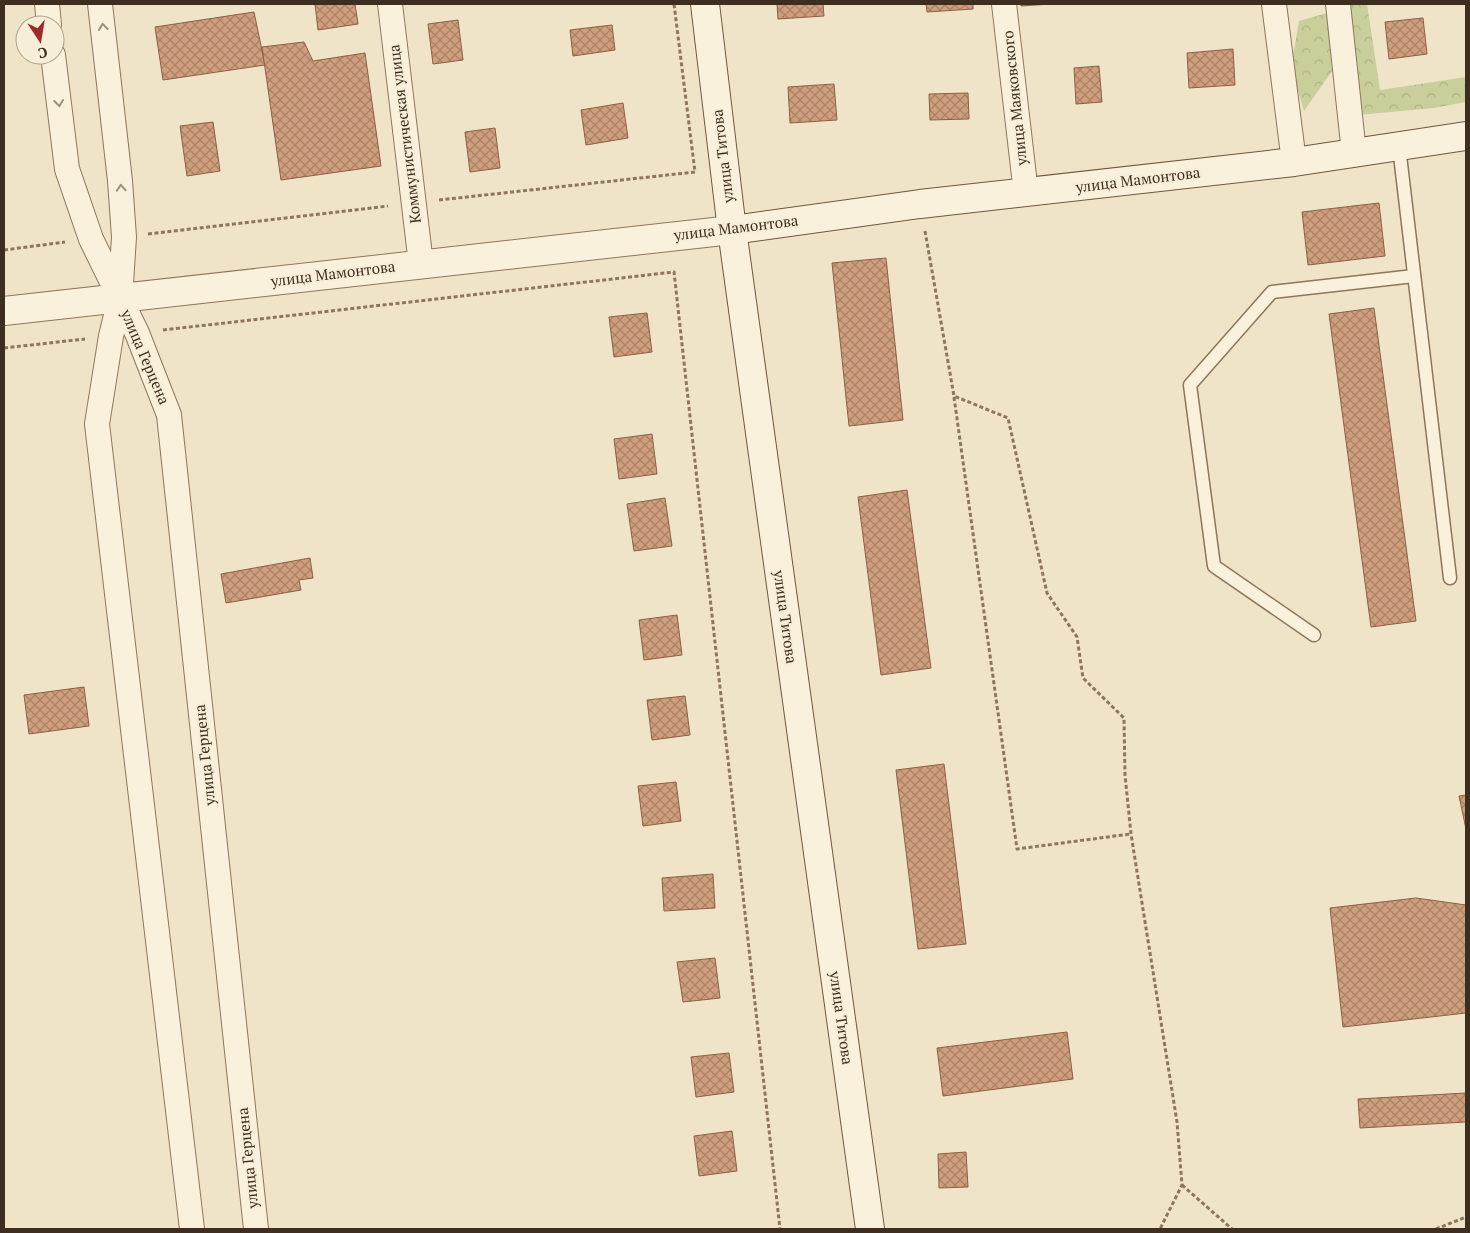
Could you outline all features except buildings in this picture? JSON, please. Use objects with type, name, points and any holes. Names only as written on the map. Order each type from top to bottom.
[{"type":"main road","name":"улица Титова","points":[[705,4],[732,230],[870,1229]]},
{"type":"main road","name":"улица Мамонтова","points":[[4,311],[732,230],[920,204],[1294,162],[1466,136]]},
{"type":"street","points":[[100,4],[120,181],[124,237],[120,298]]},
{"type":"street","name":"Коммунистическая улица","points":[[390,4],[421,264]]},
{"type":"street","name":"улица Маяковского","points":[[1004,4],[1026,193]]},
{"type":"street","points":[[1274,4],[1294,162]]},
{"type":"street","points":[[1338,4],[1354,153]]},
{"type":"street","points":[[54,65],[67,169],[90,239],[120,298]]},
{"type":"street","name":"улица Герцена","points":[[120,298],[137,333],[169,415],[256,1229]]},
{"type":"street","name":"улица Герцена","points":[[120,298],[111,336],[96,424],[192,1229]]},
{"type":"lane","points":[[1399,146],[1450,578]]},
{"type":"lane","points":[[1314,635],[1214,566],[1190,385],[1272,292],[1414,276]]},
{"type":"path","points":[[920,204],[954,396],[1017,849],[1131,834]]},
{"type":"path","points":[[137,333],[674,272],[780,1229]]},
{"type":"path","points":[[4,348],[111,336]]},
{"type":"path","points":[[954,396],[1008,418],[1047,594],[1077,637],[1083,678],[1124,718],[1125,775],[1131,834],[1177,1122],[1182,1186],[1160,1229]]},
{"type":"path","points":[[1182,1186],[1232,1229]]},
{"type":"path","points":[[1436,1229],[1466,1217]]},
{"type":"green space","points":[[1347,4],[1367,4],[1380,90],[1466,77],[1466,102],[1434,108],[1358,115]]},
{"type":"green space","points":[[1327,13],[1332,71],[1304,111],[1297,87],[1293,56],[1299,21]]}]
